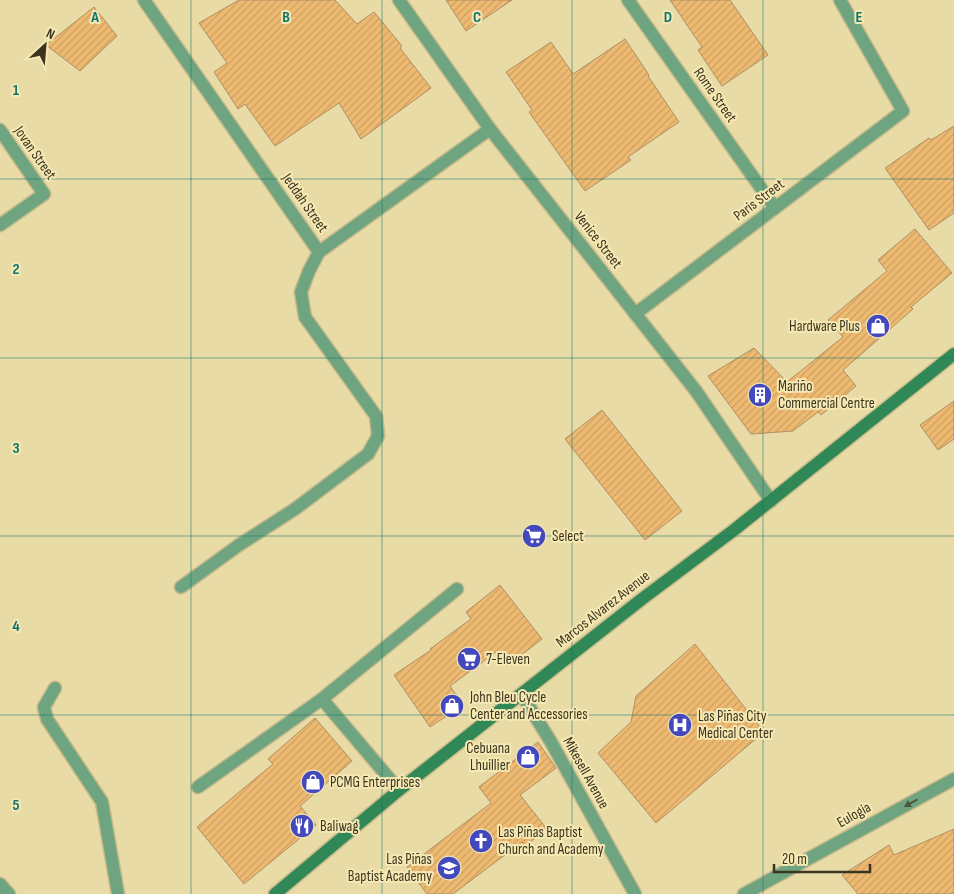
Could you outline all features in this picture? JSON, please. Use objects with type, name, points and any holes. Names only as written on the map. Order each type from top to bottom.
[{"type":"main road","name":"Marcos Alvarez Avenue","points":[[275,894],[400,790],[522,695],[573,652],[771,501],[954,354]]},
{"type":"street","name":"Jeddah Street","points":[[144,0],[319,252],[490,128]]},
{"type":"street","name":"Venice Street","points":[[399,0],[490,128],[696,391],[771,501]]},
{"type":"street","name":"Rome Street","points":[[628,0],[775,208]]},
{"type":"street","name":"Paris Street","points":[[635,314],[903,111],[840,0]]},
{"type":"street","name":"Jovan Street","points":[[0,130],[44,194],[0,225]]},
{"type":"street","points":[[181,587],[239,545],[295,509],[368,454],[378,436],[376,416],[305,318],[301,292],[319,252]]},
{"type":"street","points":[[198,787],[322,699],[457,589]]},
{"type":"street","points":[[55,688],[44,707],[47,719],[102,802],[118,894]]},
{"type":"street","name":"Mikesell Avenue","points":[[522,695],[551,742],[635,894]]},
{"type":"street","points":[[322,699],[400,790]]},
{"type":"street","name":"Eulogia","points":[[744,894],[954,779]]},
{"type":"street","points":[[0,884],[9,894]]},
{"type":"building","points":[[239,0],[335,0],[357,24],[374,12],[402,46],[400,48],[431,88],[361,139],[339,103],[275,146],[245,104],[238,109],[214,72],[227,63],[199,23]]},
{"type":"building","points":[[446,0],[512,0],[466,31]]},
{"type":"building","points":[[670,0],[730,0],[768,55],[722,86],[698,50],[702,47]]},
{"type":"building","points":[[94,7],[117,36],[80,71],[46,45]]},
{"type":"building","points":[[625,39],[679,122],[628,157],[631,160],[585,191],[529,112],[532,110],[506,72],[551,42],[573,74]]},
{"type":"building","points":[[954,126],[954,213],[929,230],[885,168],[929,138],[931,140]]},
{"type":"building","points":[[915,229],[952,273],[911,307],[913,309],[843,370],[856,386],[821,415],[818,412],[793,431],[751,434],[708,376],[754,348],[787,382],[843,337],[828,320],[887,271],[878,260]]},
{"type":"building","points":[[954,401],[954,439],[938,450],[920,425]]},
{"type":"building","points":[[602,410],[682,511],[645,540],[565,439]]},
{"type":"building","points":[[500,585],[542,639],[507,666],[496,652],[450,686],[463,705],[430,727],[394,675],[431,650],[471,619],[466,612]]},
{"type":"building","points":[[695,644],[764,732],[656,823],[598,753],[631,722],[636,696]]},
{"type":"building","points":[[315,718],[352,761],[300,806],[316,825],[244,884],[197,827],[273,764],[268,759]]},
{"type":"building","points":[[538,742],[556,768],[520,795],[547,829],[525,846],[522,842],[453,894],[427,894],[407,867],[491,803],[479,787]]},
{"type":"building","points":[[954,829],[954,894],[858,894],[842,875],[889,845],[894,855]]},
{"type":"place","name":"Hardware Plus","points":[[878,326]]},
{"type":"place","name":"Mariño Commercial Centre","points":[[760,395]]},
{"type":"place","name":"Select","points":[[534,536]]},
{"type":"place","name":"7-Eleven","points":[[469,659]]},
{"type":"place","name":"John Bleu Cycle Center and Accessories","points":[[452,706]]},
{"type":"place","name":"Las Piñas City Medical Center","points":[[680,725]]},
{"type":"place","name":"Cebuana Lhuillier","points":[[528,757]]},
{"type":"place","name":"PCMG Enterprises","points":[[313,782]]},
{"type":"place","name":"Baliwag","points":[[302,826]]},
{"type":"place","name":"Las Piñas Baptist Church and Academy","points":[[481,841]]},
{"type":"place","name":"Las Piñas Baptist Academy","points":[[449,868]]}]
